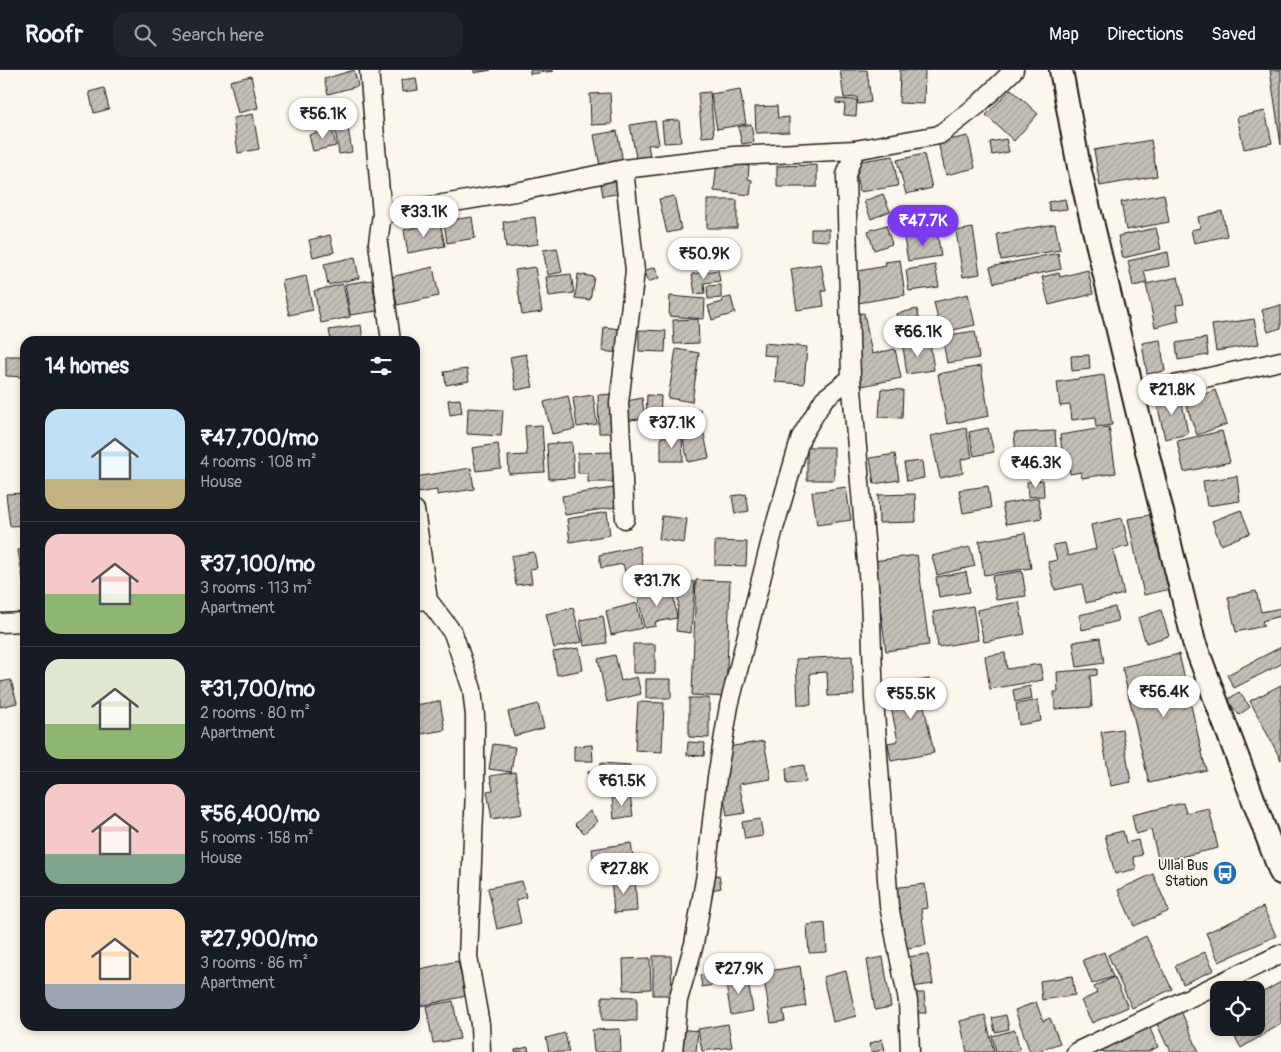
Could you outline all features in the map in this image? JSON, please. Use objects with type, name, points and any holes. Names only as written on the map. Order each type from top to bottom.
[{"type":"street","points":[[369,70],[382,214],[378,243],[391,336]]},
{"type":"street","points":[[382,214],[521,191],[624,169],[734,156],[855,150],[939,135],[978,105],[1014,70]]},
{"type":"street","points":[[1061,70],[1080,167],[1194,642],[1281,872]]},
{"type":"street","points":[[855,150],[846,175],[851,378],[870,597],[874,699],[889,906],[908,1001],[910,1052]]},
{"type":"street","points":[[624,169],[635,271],[619,403],[625,519]]},
{"type":"street","points":[[1133,394],[1281,361]]},
{"type":"street","points":[[673,1052],[678,1000],[694,944],[705,882],[717,777],[729,706],[773,532],[801,437],[824,399],[851,378]]},
{"type":"street","points":[[420,586],[421,601],[453,633],[472,689],[475,716],[475,790],[468,956],[480,1024],[481,1052]]},
{"type":"street","points":[[0,623],[20,622]]},
{"type":"street","points":[[1076,1052],[1281,954]]},
{"type":"building","points":[[354,70],[358,86],[328,94],[324,79]]},
{"type":"building","points":[[474,70],[491,70],[474,73]]},
{"type":"building","points":[[530,70],[553,70],[554,71],[530,74]]},
{"type":"building","points":[[840,70],[867,70],[871,102],[858,104],[857,97],[844,98]]},
{"type":"building","points":[[900,70],[925,70],[924,104],[899,103]]},
{"type":"building","points":[[1270,70],[1281,70],[1281,145]]},
{"type":"building","points":[[251,76],[258,108],[238,113],[230,81]]},
{"type":"building","points":[[416,78],[418,90],[402,92],[401,80]]},
{"type":"building","points":[[104,88],[109,109],[94,113],[89,92]]},
{"type":"building","points":[[740,89],[746,124],[717,129],[711,94]]},
{"type":"building","points":[[1011,89],[1038,114],[1014,141],[986,115]]},
{"type":"building","points":[[710,92],[714,136],[702,137],[698,93]]},
{"type":"building","points":[[610,93],[612,124],[591,125],[590,94]]},
{"type":"building","points":[[836,99],[857,100],[856,116],[844,115],[845,104],[836,103]]},
{"type":"building","points":[[777,106],[778,118],[789,117],[789,132],[756,133],[755,107]]},
{"type":"building","points":[[1265,111],[1272,143],[1244,149],[1237,117]]},
{"type":"building","points":[[253,114],[259,149],[238,153],[233,118]]},
{"type":"building","points":[[679,120],[681,142],[664,143],[662,121]]},
{"type":"building","points":[[655,121],[659,144],[648,145],[650,156],[636,158],[630,125]]},
{"type":"building","points":[[751,124],[754,142],[742,144],[738,127]]},
{"type":"building","points":[[348,128],[352,152],[339,154],[335,129]]},
{"type":"building","points":[[332,129],[336,146],[313,151],[309,135]]},
{"type":"building","points":[[617,131],[623,162],[600,166],[594,135]]},
{"type":"building","points":[[968,136],[975,168],[946,175],[938,142]]},
{"type":"building","points":[[1006,139],[1009,152],[992,155],[990,142]]},
{"type":"building","points":[[1151,140],[1157,176],[1100,186],[1094,150]]},
{"type":"building","points":[[924,154],[932,188],[906,194],[897,160]]},
{"type":"building","points":[[893,156],[898,186],[859,192],[855,162]]},
{"type":"building","points":[[717,162],[749,166],[748,179],[752,180],[750,195],[714,191]]},
{"type":"building","points":[[817,165],[817,187],[777,187],[777,166]]},
{"type":"building","points":[[619,175],[623,193],[603,196],[600,178]]},
{"type":"building","points":[[883,194],[890,211],[871,219],[864,201]]},
{"type":"building","points":[[1164,194],[1169,222],[1126,230],[1121,202]]},
{"type":"building","points":[[674,196],[681,230],[667,233],[659,199]]},
{"type":"building","points":[[1065,199],[1067,209],[1050,211],[1048,202]]},
{"type":"building","points":[[707,200],[737,200],[737,228],[707,228]]},
{"type":"building","points":[[1222,211],[1227,236],[1194,243],[1191,230],[1200,228],[1198,217]]},
{"type":"building","points":[[472,217],[475,238],[447,243],[444,221]]},
{"type":"building","points":[[535,217],[538,244],[506,248],[503,222]]},
{"type":"building","points":[[440,222],[445,246],[408,253],[404,230]]},
{"type":"building","points":[[1055,224],[1060,250],[1001,260],[997,234]]},
{"type":"building","points":[[886,225],[892,244],[874,250],[868,231]]},
{"type":"building","points":[[973,228],[980,274],[963,277],[956,231]]},
{"type":"building","points":[[1156,228],[1161,249],[1123,258],[1118,236]]},
{"type":"building","points":[[811,229],[829,229],[829,241],[811,240]]},
{"type":"building","points":[[937,232],[941,256],[908,261],[904,238]]},
{"type":"building","points":[[330,235],[334,252],[313,257],[309,240]]},
{"type":"building","points":[[557,248],[562,272],[548,275],[543,250]]},
{"type":"building","points":[[1168,252],[1170,266],[1144,271],[1147,283],[1133,286],[1128,261]]},
{"type":"building","points":[[1058,253],[1061,269],[994,283],[990,267]]},
{"type":"building","points":[[355,257],[359,278],[328,285],[324,264]]},
{"type":"building","points":[[900,260],[905,295],[858,303],[853,272],[886,266],[885,262]]},
{"type":"building","points":[[821,264],[826,291],[822,291],[824,306],[797,310],[791,269]]},
{"type":"building","points":[[935,265],[939,287],[909,291],[906,270]]},
{"type":"building","points":[[433,267],[439,296],[397,305],[391,277]]},
{"type":"building","points":[[535,267],[542,312],[522,315],[515,270]]},
{"type":"building","points":[[655,267],[659,278],[648,282],[644,271]]},
{"type":"building","points":[[718,270],[720,281],[704,283],[705,293],[695,294],[692,274]]},
{"type":"building","points":[[1088,270],[1093,294],[1049,305],[1042,277],[1059,273],[1060,277]]},
{"type":"building","points":[[571,274],[574,293],[549,296],[546,277]]},
{"type":"building","points":[[578,274],[594,277],[590,300],[575,298]]},
{"type":"building","points":[[306,276],[313,310],[289,315],[282,281]]},
{"type":"building","points":[[1178,277],[1184,304],[1176,305],[1179,321],[1155,327],[1146,284]]},
{"type":"building","points":[[372,280],[377,311],[350,315],[345,284]]},
{"type":"building","points":[[343,284],[350,317],[321,323],[314,291]]},
{"type":"building","points":[[721,285],[721,298],[708,299],[707,286]]},
{"type":"building","points":[[968,294],[975,325],[941,333],[934,302]]},
{"type":"building","points":[[670,296],[705,299],[704,319],[669,316]]},
{"type":"building","points":[[731,297],[735,313],[712,320],[708,306],[723,302],[722,299]]},
{"type":"building","points":[[1281,305],[1281,328],[1268,332],[1262,310]]},
{"type":"building","points":[[917,309],[923,335],[902,340],[896,314]]},
{"type":"building","points":[[864,313],[872,354],[895,349],[901,378],[862,386],[848,316]]},
{"type":"building","points":[[698,319],[699,343],[674,344],[673,320]]},
{"type":"building","points":[[1254,319],[1259,344],[1216,351],[1212,325]]},
{"type":"building","points":[[361,325],[362,336],[330,336],[329,330]]},
{"type":"building","points":[[604,327],[620,329],[618,353],[602,351]]},
{"type":"building","points":[[639,330],[666,331],[665,352],[639,351]]},
{"type":"building","points":[[975,331],[979,358],[947,363],[942,336]]},
{"type":"building","points":[[1206,338],[1208,355],[1178,360],[1176,343]]},
{"type":"building","points":[[1160,340],[1165,371],[1147,374],[1142,343]]},
{"type":"building","points":[[764,343],[807,347],[804,384],[775,382],[777,356],[763,355]]},
{"type":"building","points":[[930,343],[934,370],[907,374],[903,347]]},
{"type":"building","points":[[676,349],[699,353],[692,402],[668,398]]},
{"type":"building","points":[[526,354],[533,387],[516,390],[510,357]]},
{"type":"building","points":[[1089,355],[1090,369],[1072,371],[1071,356]]},
{"type":"building","points":[[6,356],[20,356],[20,377],[6,376]]},
{"type":"building","points":[[981,366],[989,416],[947,424],[938,374]]},
{"type":"building","points":[[467,369],[469,381],[446,385],[444,372]]},
{"type":"building","points":[[1104,375],[1112,425],[1096,427],[1095,417],[1072,420],[1070,405],[1060,406],[1057,382]]},
{"type":"building","points":[[881,389],[903,390],[902,418],[879,417]]},
{"type":"building","points":[[1215,390],[1227,424],[1197,435],[1185,402]]},
{"type":"building","points":[[1180,393],[1188,434],[1165,439],[1156,399]]},
{"type":"building","points":[[616,394],[617,433],[599,433],[598,395]]},
{"type":"building","points":[[593,395],[597,424],[577,427],[573,398]]},
{"type":"building","points":[[647,395],[661,396],[660,419],[646,419]]},
{"type":"building","points":[[568,396],[575,429],[552,434],[544,402]]},
{"type":"building","points":[[642,398],[645,418],[625,421],[622,402]]},
{"type":"building","points":[[460,399],[462,413],[450,415],[448,400]]},
{"type":"building","points":[[468,408],[503,410],[501,436],[467,434]]},
{"type":"building","points":[[700,409],[703,428],[689,431],[685,412]]},
{"type":"building","points":[[542,425],[545,472],[509,474],[508,456],[527,455],[525,426]]},
{"type":"building","points":[[1109,427],[1116,473],[1082,478],[1081,472],[1070,474],[1068,462],[1064,463],[1060,435]]},
{"type":"building","points":[[966,428],[972,457],[961,460],[963,473],[940,478],[931,436]]},
{"type":"building","points":[[988,428],[994,452],[974,456],[969,432]]},
{"type":"building","points":[[1055,431],[1058,473],[1018,476],[1014,433]]},
{"type":"building","points":[[1222,431],[1230,462],[1184,472],[1177,441]]},
{"type":"building","points":[[704,434],[709,458],[688,462],[683,439]]},
{"type":"building","points":[[682,436],[683,461],[661,461],[661,437]]},
{"type":"building","points":[[572,442],[574,478],[549,479],[547,444]]},
{"type":"building","points":[[498,444],[501,468],[476,471],[472,448]]},
{"type":"building","points":[[807,447],[834,447],[834,480],[807,480]]},
{"type":"building","points":[[613,452],[613,482],[588,482],[588,473],[578,473],[578,453]]},
{"type":"building","points":[[895,454],[899,480],[874,484],[870,458]]},
{"type":"building","points":[[922,461],[924,478],[907,481],[904,463]]},
{"type":"building","points":[[471,468],[474,489],[437,495],[437,490],[420,493],[420,476]]},
{"type":"building","points":[[1237,476],[1240,501],[1207,506],[1203,481]]},
{"type":"building","points":[[1043,480],[1044,496],[1028,497],[1027,482]]},
{"type":"building","points":[[988,486],[991,508],[963,513],[959,490]]},
{"type":"building","points":[[846,487],[851,520],[817,525],[812,492]]},
{"type":"building","points":[[613,488],[616,507],[565,515],[562,496]]},
{"type":"building","points":[[20,493],[20,525],[10,526],[6,494]]},
{"type":"building","points":[[746,494],[749,511],[735,514],[732,496]]},
{"type":"building","points":[[915,494],[916,522],[879,523],[878,495]]},
{"type":"building","points":[[1038,498],[1042,518],[1006,524],[1002,504]]},
{"type":"building","points":[[1241,510],[1250,533],[1221,545],[1212,521]]},
{"type":"building","points":[[607,512],[610,535],[570,542],[567,519]]},
{"type":"building","points":[[1155,514],[1171,589],[1144,595],[1128,519]]},
{"type":"building","points":[[662,516],[687,519],[684,543],[659,539]]},
{"type":"building","points":[[1122,518],[1129,546],[1113,550],[1124,594],[1086,603],[1082,584],[1055,590],[1048,562],[1057,560],[1053,545],[1065,543],[1068,556],[1096,549],[1091,525]]},
{"type":"building","points":[[1025,533],[1031,568],[984,575],[979,541]]},
{"type":"building","points":[[715,541],[747,542],[746,566],[715,565]]},
{"type":"building","points":[[639,546],[644,572],[626,575],[623,564],[601,568],[599,555]]},
{"type":"building","points":[[970,547],[975,566],[937,575],[932,556]]},
{"type":"building","points":[[534,552],[537,568],[530,569],[532,583],[516,585],[511,556]]},
{"type":"building","points":[[917,555],[929,645],[886,651],[874,561]]},
{"type":"building","points":[[1022,571],[1026,596],[996,600],[992,576]]},
{"type":"building","points":[[966,572],[970,592],[939,597],[936,577]]},
{"type":"building","points":[[696,580],[730,581],[726,697],[692,695]]},
{"type":"building","points":[[680,581],[695,582],[691,633],[676,631]]},
{"type":"building","points":[[672,588],[677,618],[655,622],[656,626],[644,628],[638,594]]},
{"type":"building","points":[[1256,591],[1261,612],[1281,608],[1281,616],[1262,621],[1264,626],[1236,632],[1228,597]]},
{"type":"building","points":[[1019,602],[1025,634],[984,642],[977,610]]},
{"type":"building","points":[[637,603],[642,628],[611,635],[606,611]]},
{"type":"building","points":[[973,606],[978,640],[938,647],[933,612]]},
{"type":"building","points":[[1115,607],[1118,621],[1082,630],[1079,615]]},
{"type":"building","points":[[573,608],[582,642],[554,648],[546,614]]},
{"type":"building","points":[[1161,610],[1169,636],[1146,643],[1138,618]]},
{"type":"building","points":[[603,616],[607,643],[584,646],[580,620]]},
{"type":"building","points":[[1100,638],[1104,663],[1077,667],[1073,642]]},
{"type":"building","points":[[633,644],[655,644],[655,673],[633,673]]},
{"type":"building","points":[[1281,647],[1281,664],[1234,688],[1227,675]]},
{"type":"building","points":[[579,648],[583,670],[557,675],[553,652]]},
{"type":"building","points":[[1005,653],[1007,669],[1040,664],[1043,680],[990,689],[985,656]]},
{"type":"building","points":[[1179,654],[1206,770],[1149,783],[1122,667]]},
{"type":"building","points":[[615,655],[621,681],[637,677],[641,694],[607,702],[598,659]]},
{"type":"building","points":[[852,656],[854,695],[828,696],[827,672],[810,673],[811,705],[798,705],[796,659]]},
{"type":"building","points":[[1097,669],[1097,675],[1090,676],[1092,707],[1055,709],[1054,692],[1058,692],[1057,672]]},
{"type":"building","points":[[646,679],[671,679],[671,698],[646,698]]},
{"type":"building","points":[[929,679],[934,704],[924,706],[934,753],[891,761],[888,743],[898,741],[887,687]]},
{"type":"building","points":[[11,680],[17,703],[0,707],[0,682]]},
{"type":"building","points":[[1281,685],[1281,760],[1250,701]]},
{"type":"building","points":[[1030,686],[1032,699],[1015,702],[1013,690]]},
{"type":"building","points":[[1239,692],[1250,707],[1239,715],[1227,700]]},
{"type":"building","points":[[689,698],[709,698],[709,738],[689,737]]},
{"type":"building","points":[[1038,700],[1041,721],[1019,725],[1016,704]]},
{"type":"building","points":[[440,701],[445,730],[420,734],[420,704]]},
{"type":"building","points":[[638,702],[664,703],[662,752],[635,750]]},
{"type":"building","points":[[538,704],[544,728],[514,736],[508,712]]},
{"type":"building","points":[[1122,729],[1131,782],[1111,786],[1101,732]]},
{"type":"building","points":[[764,741],[771,779],[739,784],[745,813],[727,816],[716,749]]},
{"type":"building","points":[[688,742],[705,743],[704,756],[687,755]]},
{"type":"building","points":[[493,744],[515,747],[511,772],[489,769]]},
{"type":"building","points":[[592,745],[593,761],[574,761],[574,746]]},
{"type":"building","points":[[601,763],[630,765],[627,793],[599,790]]},
{"type":"building","points":[[804,765],[806,782],[787,784],[786,768]]},
{"type":"building","points":[[596,771],[598,788],[590,789],[588,772]]},
{"type":"building","points":[[515,772],[522,814],[492,819],[487,791],[493,790],[490,776]]},
{"type":"building","points":[[630,795],[633,816],[614,819],[612,797]]},
{"type":"building","points":[[1183,803],[1186,813],[1209,808],[1218,848],[1159,862],[1151,830],[1136,834],[1132,815]]},
{"type":"building","points":[[590,811],[598,821],[584,833],[575,824]]},
{"type":"building","points":[[760,819],[763,836],[745,839],[742,822]]},
{"type":"building","points":[[1123,831],[1126,843],[1138,840],[1142,855],[1133,857],[1136,869],[1115,874],[1105,835]]},
{"type":"building","points":[[631,843],[635,872],[596,878],[592,849]]},
{"type":"building","points":[[1153,874],[1169,911],[1134,926],[1118,890]]},
{"type":"building","points":[[719,875],[721,888],[711,890],[709,877]]},
{"type":"building","points":[[635,877],[637,911],[614,913],[611,879]]},
{"type":"building","points":[[522,881],[526,897],[516,900],[521,923],[497,929],[488,888]]},
{"type":"building","points":[[925,884],[928,908],[921,909],[926,945],[901,949],[892,888]]},
{"type":"building","points":[[1263,907],[1276,936],[1219,962],[1206,933]]},
{"type":"building","points":[[825,923],[827,952],[809,953],[807,925]]},
{"type":"building","points":[[1146,936],[1172,989],[1132,1008],[1108,955]]},
{"type":"building","points":[[1104,952],[1113,977],[1092,984],[1083,960]]},
{"type":"building","points":[[1205,952],[1214,970],[1183,984],[1175,966]]},
{"type":"building","points":[[928,954],[933,984],[912,987],[908,957]]},
{"type":"building","points":[[653,956],[671,956],[672,995],[653,995]]},
{"type":"building","points":[[883,957],[891,1007],[875,1010],[867,960]]},
{"type":"building","points":[[650,958],[651,989],[624,990],[623,959]]},
{"type":"building","points":[[458,961],[466,996],[420,1006],[420,969]]},
{"type":"building","points":[[800,966],[806,1006],[783,1010],[785,1021],[771,1023],[763,972]]},
{"type":"building","points":[[846,971],[856,1016],[833,1022],[823,977]]},
{"type":"building","points":[[722,972],[724,983],[702,987],[700,975]]},
{"type":"building","points":[[747,976],[753,1011],[731,1015],[725,979]]},
{"type":"building","points":[[1072,976],[1075,995],[1042,1000],[1040,981]]},
{"type":"building","points":[[1114,977],[1128,1007],[1092,1023],[1081,1001],[1097,993],[1094,987]]},
{"type":"building","points":[[1281,982],[1281,1024],[1265,1034],[1265,991]]},
{"type":"building","points":[[912,993],[924,993],[926,1013],[913,1013]]},
{"type":"building","points":[[602,996],[637,997],[637,1021],[602,1020]]},
{"type":"building","points":[[453,1001],[460,1039],[433,1043],[426,1006]]},
{"type":"building","points":[[1036,1002],[1043,1021],[1050,1018],[1060,1043],[1030,1052],[1015,1010]]},
{"type":"building","points":[[1181,1011],[1199,1052],[1171,1052],[1156,1022]]},
{"type":"building","points":[[985,1015],[994,1052],[967,1052],[960,1021]]},
{"type":"building","points":[[1006,1015],[1009,1029],[995,1032],[992,1018]]},
{"type":"building","points":[[728,1024],[732,1047],[702,1051],[698,1029]]},
{"type":"building","points":[[1148,1024],[1158,1047],[1147,1052],[1087,1052]]},
{"type":"building","points":[[620,1029],[621,1052],[594,1052],[592,1030]]},
{"type":"building","points":[[678,1029],[698,1031],[696,1052],[677,1052]]},
{"type":"building","points":[[1015,1030],[1020,1052],[996,1052],[992,1036]]},
{"type":"building","points":[[565,1033],[569,1052],[549,1052],[546,1038]]},
{"type":"building","points":[[1234,1036],[1261,1036],[1241,1048]]},
{"type":"building","points":[[882,1039],[885,1050],[871,1052],[869,1044]]},
{"type":"building","points":[[528,1047],[529,1052],[515,1052],[515,1050]]},
{"type":"place","name":"Ullal Bus Station","points":[[1225,873]]}]
